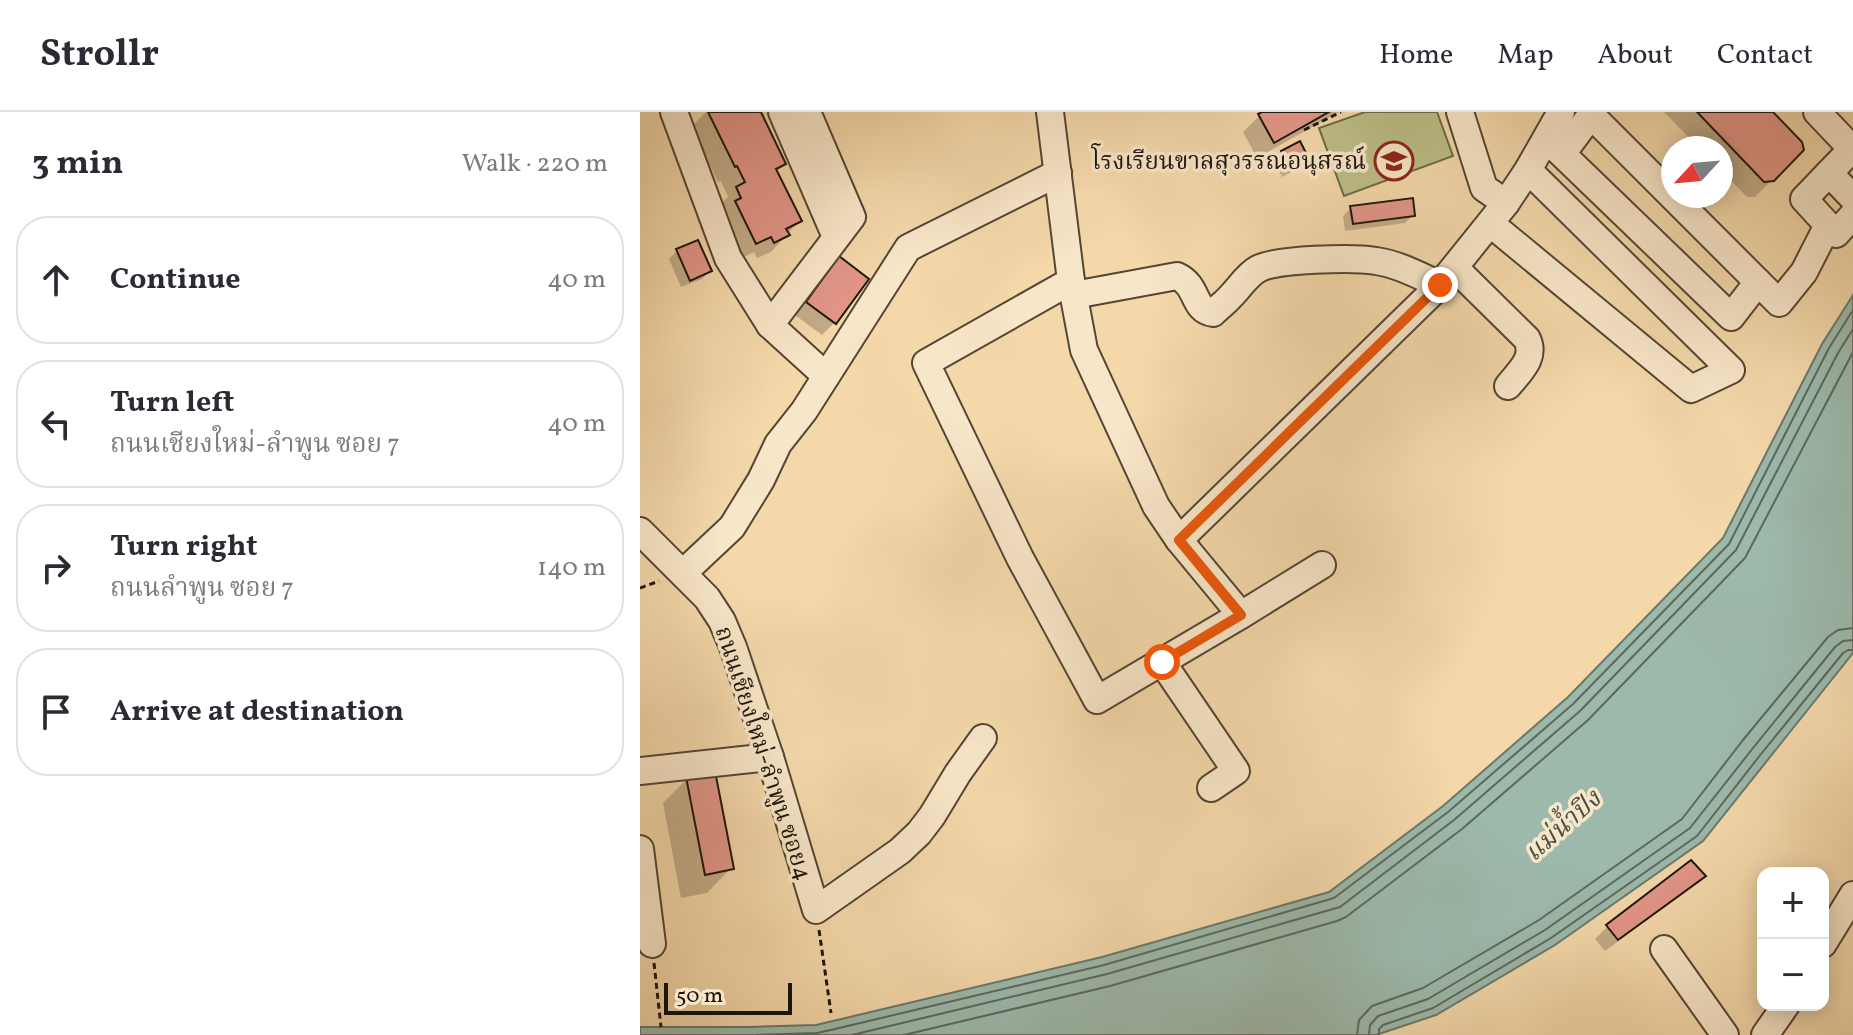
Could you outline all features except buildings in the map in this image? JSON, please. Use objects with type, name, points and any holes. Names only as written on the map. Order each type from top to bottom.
[{"type":"street","points":[[674,112],[728,258],[770,325],[826,376]]},
{"type":"street","points":[[782,112],[844,227]]},
{"type":"street","points":[[807,112],[844,227]]},
{"type":"street","points":[[1050,112],[1072,288],[1084,350],[1156,506],[1179,540],[1241,615]]},
{"type":"street","points":[[1460,112],[1484,188],[1498,214],[1691,389],[1731,370],[1528,170]]},
{"type":"street","points":[[1554,147],[1560,112]]},
{"type":"street","points":[[1817,112],[1852,150],[1804,199],[1836,234],[1853,215]]},
{"type":"street","points":[[1179,540],[1448,277],[1528,170],[1591,115],[1779,303],[1804,272],[1828,225]]},
{"type":"street","points":[[1554,147],[1731,317],[1758,282]]},
{"type":"street","points":[[683,573],[732,527],[761,480],[778,444],[804,411],[908,248],[1058,173]]},
{"type":"street","points":[[1829,173],[1853,198]]},
{"type":"street","points":[[770,325],[844,227]]},
{"type":"street","points":[[1322,565],[1097,700],[1020,558],[926,363],[1072,288],[1177,276],[1191,286],[1201,309],[1213,313],[1251,273],[1261,267],[1324,260],[1377,261],[1410,271],[1448,277],[1527,339],[1532,349],[1530,357],[1508,386]]},
{"type":"street","name":"ถนนเชียงใหม่-ลำพูน ซอย4","points":[[640,531],[707,598],[722,621],[770,757],[816,910]]},
{"type":"street","points":[[1162,662],[1236,771],[1211,788]]},
{"type":"street","points":[[816,910],[900,851],[919,833],[983,738]]},
{"type":"street","points":[[640,771],[770,757]]},
{"type":"street","points":[[640,849],[652,944]]},
{"type":"street","points":[[1826,939],[1853,895]]},
{"type":"street","points":[[1664,949],[1725,1035]]},
{"type":"path","points":[[1304,130],[1341,112]]},
{"type":"path","points":[[816,910],[831,1013]]},
{"type":"path","points":[[652,944],[661,1027]]},
{"type":"green space","points":[[1365,112],[1437,112],[1453,156],[1344,196],[1319,128]]},
{"type":"water","name":"แม่น้ำปิง","points":[[1853,295],[1853,653],[1703,841],[1555,945],[1436,1015],[1376,1035],[640,1035],[640,1027],[816,1025],[1102,957],[1329,892],[1443,806],[1568,697],[1723,538],[1822,344]]},
{"type":"place","name":"โรงเรียนขาลสุวรรณอนุสรณ์","points":[[1394,161]]},
{"type":"route","points":[[1162,662],[1241,615],[1179,540],[1440,285]]}]
